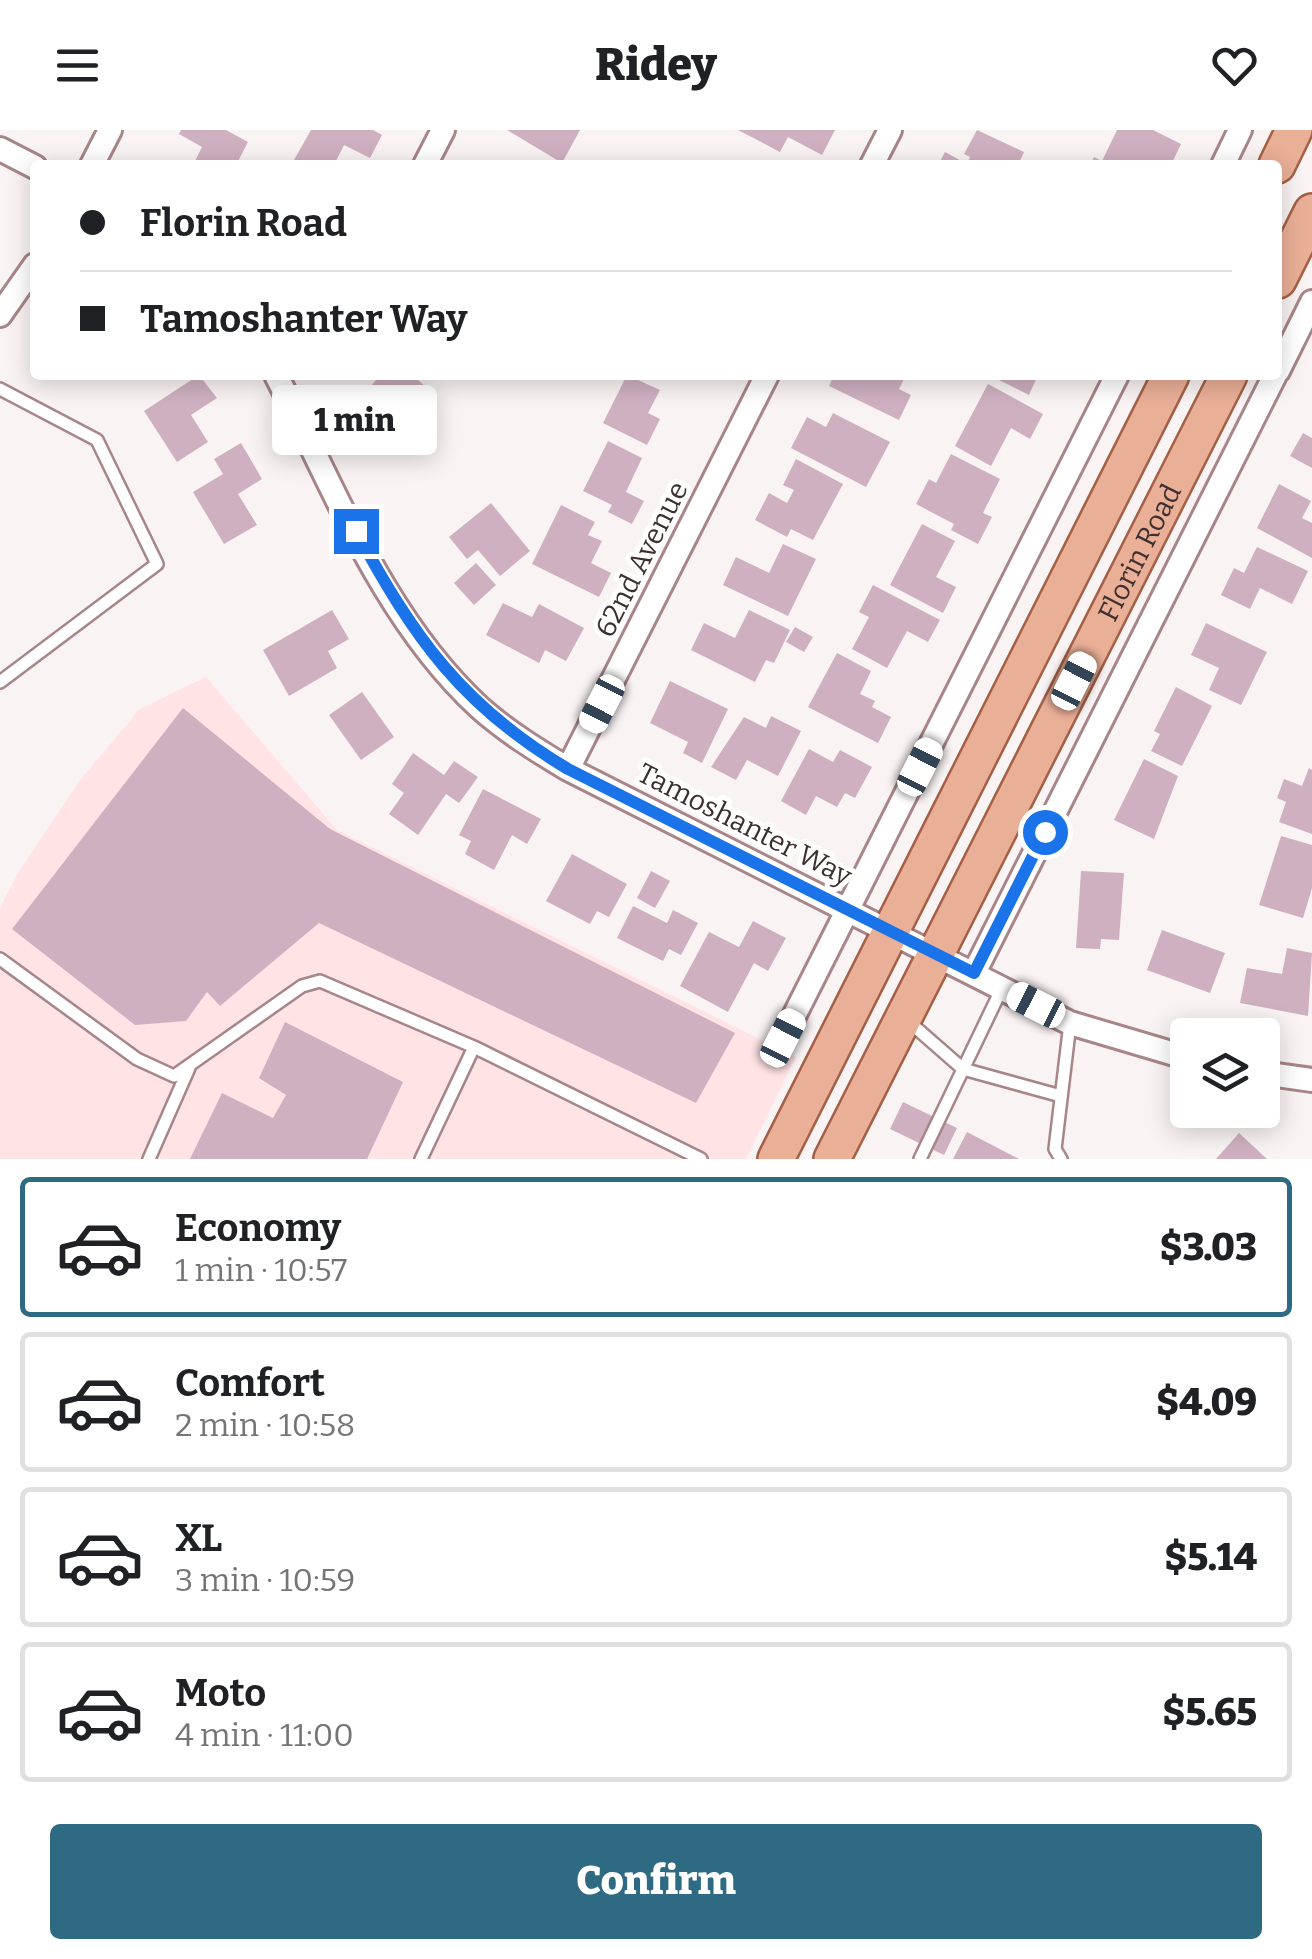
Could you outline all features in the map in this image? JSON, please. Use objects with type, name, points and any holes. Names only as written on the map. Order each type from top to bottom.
[{"type":"main road","points":[[1279,160],[1294,130]]},
{"type":"main road","points":[[1282,272],[1312,212]]},
{"type":"main road","name":"Florin Road","points":[[776,1159],[1168,380]]},
{"type":"main road","name":"Florin Road","points":[[832,1159],[1226,380]]},
{"type":"street","points":[[95,160],[110,130]]},
{"type":"street","points":[[428,160],[443,130]]},
{"type":"street","points":[[875,160],[890,130]]},
{"type":"street","points":[[1225,160],[1240,130]]},
{"type":"street","points":[[0,149],[30,164]]},
{"type":"street","points":[[0,315],[30,272]]},
{"type":"street","name":"Florin Road","points":[[1282,361],[1312,302]]},
{"type":"street","name":"Tamoshanter Way","points":[[279,380],[409,624],[480,707],[568,769],[1070,1023],[1170,1053]]},
{"type":"street","name":"62nd Avenue","points":[[568,769],[764,380]]},
{"type":"street","points":[[783,1038],[1114,380]]},
{"type":"street","name":"Florin Road","points":[[974,973],[1272,380]]},
{"type":"street","points":[[1280,1076],[1312,1080]]},
{"type":"lane","points":[[0,389],[97,440],[158,564],[0,682]]},
{"type":"lane","points":[[0,958],[137,1059],[174,1076],[302,986],[320,982],[474,1047],[699,1158]]},
{"type":"lane","points":[[920,1159],[1002,988]]},
{"type":"lane","points":[[904,1017],[963,1069],[1061,1096]]},
{"type":"lane","points":[[1061,1159],[1056,1149],[1070,1023]]},
{"type":"lane","points":[[421,1159],[474,1047]]},
{"type":"lane","points":[[149,1159],[190,1068]]},
{"type":"shaded area","points":[[206,677],[337,830],[796,1057],[746,1159],[0,1159],[0,908],[18,873],[81,779],[140,709]]},
{"type":"building","points":[[181,130],[226,130],[248,142],[239,160],[196,160],[202,147],[179,134]]},
{"type":"building","points":[[311,130],[373,130],[382,135],[370,158],[344,145],[336,160],[294,160]]},
{"type":"building","points":[[507,130],[580,130],[564,160],[557,160]]},
{"type":"building","points":[[738,130],[835,130],[822,155],[788,137],[780,152]]},
{"type":"building","points":[[977,130],[1024,152],[1020,160],[969,160],[964,154]]},
{"type":"building","points":[[1117,130],[1153,130],[1181,144],[1173,160],[1102,160]]},
{"type":"building","points":[[945,152],[960,160],[941,160]]},
{"type":"building","points":[[191,380],[203,380],[217,398],[191,415],[208,442],[177,462],[144,411]]},
{"type":"building","points":[[376,380],[418,380],[434,395],[412,418],[405,411],[382,435],[354,407]]},
{"type":"building","points":[[624,380],[638,380],[660,390],[648,413],[660,419],[647,445],[603,423]]},
{"type":"building","points":[[832,380],[904,380],[899,389],[911,395],[899,420],[829,386]]},
{"type":"building","points":[[999,380],[1036,380],[1029,395]]},
{"type":"building","points":[[988,384],[1043,414],[1030,439],[1011,428],[991,466],[955,446]]},
{"type":"building","points":[[833,413],[890,442],[866,487],[791,448],[807,417],[826,427]]},
{"type":"building","points":[[1303,433],[1312,438],[1312,468],[1290,456]]},
{"type":"building","points":[[608,441],[642,458],[626,492],[644,501],[632,524],[608,512],[612,505],[583,491]]},
{"type":"building","points":[[241,443],[262,479],[238,494],[257,525],[224,544],[193,492],[223,474],[214,459]]},
{"type":"building","points":[[951,454],[1000,479],[983,513],[992,517],[978,544],[951,530],[954,524],[916,504],[929,479],[936,483]]},
{"type":"building","points":[[796,459],[843,484],[813,540],[791,529],[787,537],[755,520],[769,493],[787,503],[794,490],[783,485]]},
{"type":"building","points":[[1279,484],[1311,501],[1302,518],[1312,523],[1312,558],[1257,528]]},
{"type":"building","points":[[491,503],[530,551],[500,576],[478,550],[467,559],[449,537]]},
{"type":"building","points":[[561,505],[595,522],[588,535],[602,541],[591,563],[611,573],[599,597],[532,564]]},
{"type":"building","points":[[922,524],[955,541],[936,577],[956,587],[943,613],[890,585]]},
{"type":"building","points":[[783,544],[816,559],[788,616],[723,585],[736,557],[769,573]]},
{"type":"building","points":[[1257,547],[1308,571],[1292,604],[1260,588],[1250,609],[1221,595],[1234,568],[1244,573]]},
{"type":"building","points":[[476,563],[496,585],[474,605],[454,583]]},
{"type":"building","points":[[873,585],[940,620],[928,642],[907,631],[887,668],[852,649],[869,617],[859,612]]},
{"type":"building","points":[[503,603],[532,617],[539,604],[584,628],[566,661],[545,650],[539,663],[486,635]]},
{"type":"building","points":[[332,610],[349,639],[328,651],[337,668],[289,696],[263,650]]},
{"type":"building","points":[[749,610],[790,630],[774,663],[766,660],[755,682],[691,650],[704,623],[735,638]]},
{"type":"building","points":[[1206,623],[1267,652],[1241,705],[1209,690],[1219,668],[1191,655]]},
{"type":"building","points":[[795,627],[813,637],[804,652],[786,642]]},
{"type":"building","points":[[837,653],[871,671],[860,694],[875,701],[872,707],[891,717],[878,743],[808,707]]},
{"type":"building","points":[[670,681],[728,709],[702,763],[683,753],[688,742],[650,723]]},
{"type":"building","points":[[1176,687],[1212,706],[1182,766],[1151,751],[1160,734],[1154,731]]},
{"type":"building","points":[[362,692],[394,737],[361,760],[329,715]]},
{"type":"building","points":[[183,708],[330,829],[735,1033],[696,1103],[319,923],[220,1006],[207,992],[186,1021],[135,1025],[12,929]]},
{"type":"building","points":[[771,716],[801,731],[778,776],[747,760],[736,780],[711,767],[744,717],[766,728]]},
{"type":"building","points":[[809,749],[833,762],[840,750],[872,767],[855,798],[845,793],[837,807],[816,796],[806,815],[781,801]]},
{"type":"building","points":[[413,753],[444,775],[454,761],[478,777],[459,803],[446,794],[418,835],[389,814],[404,793],[392,784]]},
{"type":"building","points":[[1144,759],[1178,776],[1154,839],[1114,820]]},
{"type":"building","points":[[1309,768],[1312,834],[1279,822],[1286,802],[1277,798],[1284,779],[1302,786]]},
{"type":"building","points":[[483,789],[541,819],[527,844],[512,835],[494,870],[465,854],[471,841],[459,835]]},
{"type":"building","points":[[1281,836],[1312,845],[1312,888],[1303,918],[1259,905]]},
{"type":"building","points":[[572,854],[627,884],[609,917],[597,911],[590,924],[546,901]]},
{"type":"building","points":[[651,871],[670,881],[655,908],[637,898]]},
{"type":"building","points":[[1081,871],[1124,873],[1119,940],[1101,939],[1100,949],[1076,948]]},
{"type":"building","points":[[633,906],[667,923],[673,910],[698,923],[681,955],[669,949],[663,961],[617,938]]},
{"type":"building","points":[[753,921],[786,938],[768,971],[754,963],[728,1012],[680,986],[709,932],[739,947]]},
{"type":"building","points":[[1162,930],[1225,953],[1210,993],[1147,970]]},
{"type":"building","points":[[1287,948],[1312,953],[1308,1016],[1240,1003],[1247,968],[1282,974]]},
{"type":"building","points":[[285,1022],[403,1082],[367,1159],[190,1159],[222,1093],[273,1118],[286,1095],[259,1078]]},
{"type":"building","points":[[903,1102],[957,1128],[944,1155],[890,1129]]},
{"type":"building","points":[[967,1132],[1019,1159],[953,1159]]},
{"type":"building","points":[[1239,1133],[1267,1159],[1216,1159]]},
{"type":"route","points":[[356,531],[409,624],[426,646],[480,707],[524,742],[568,769],[974,973],[1045,832]]}]
